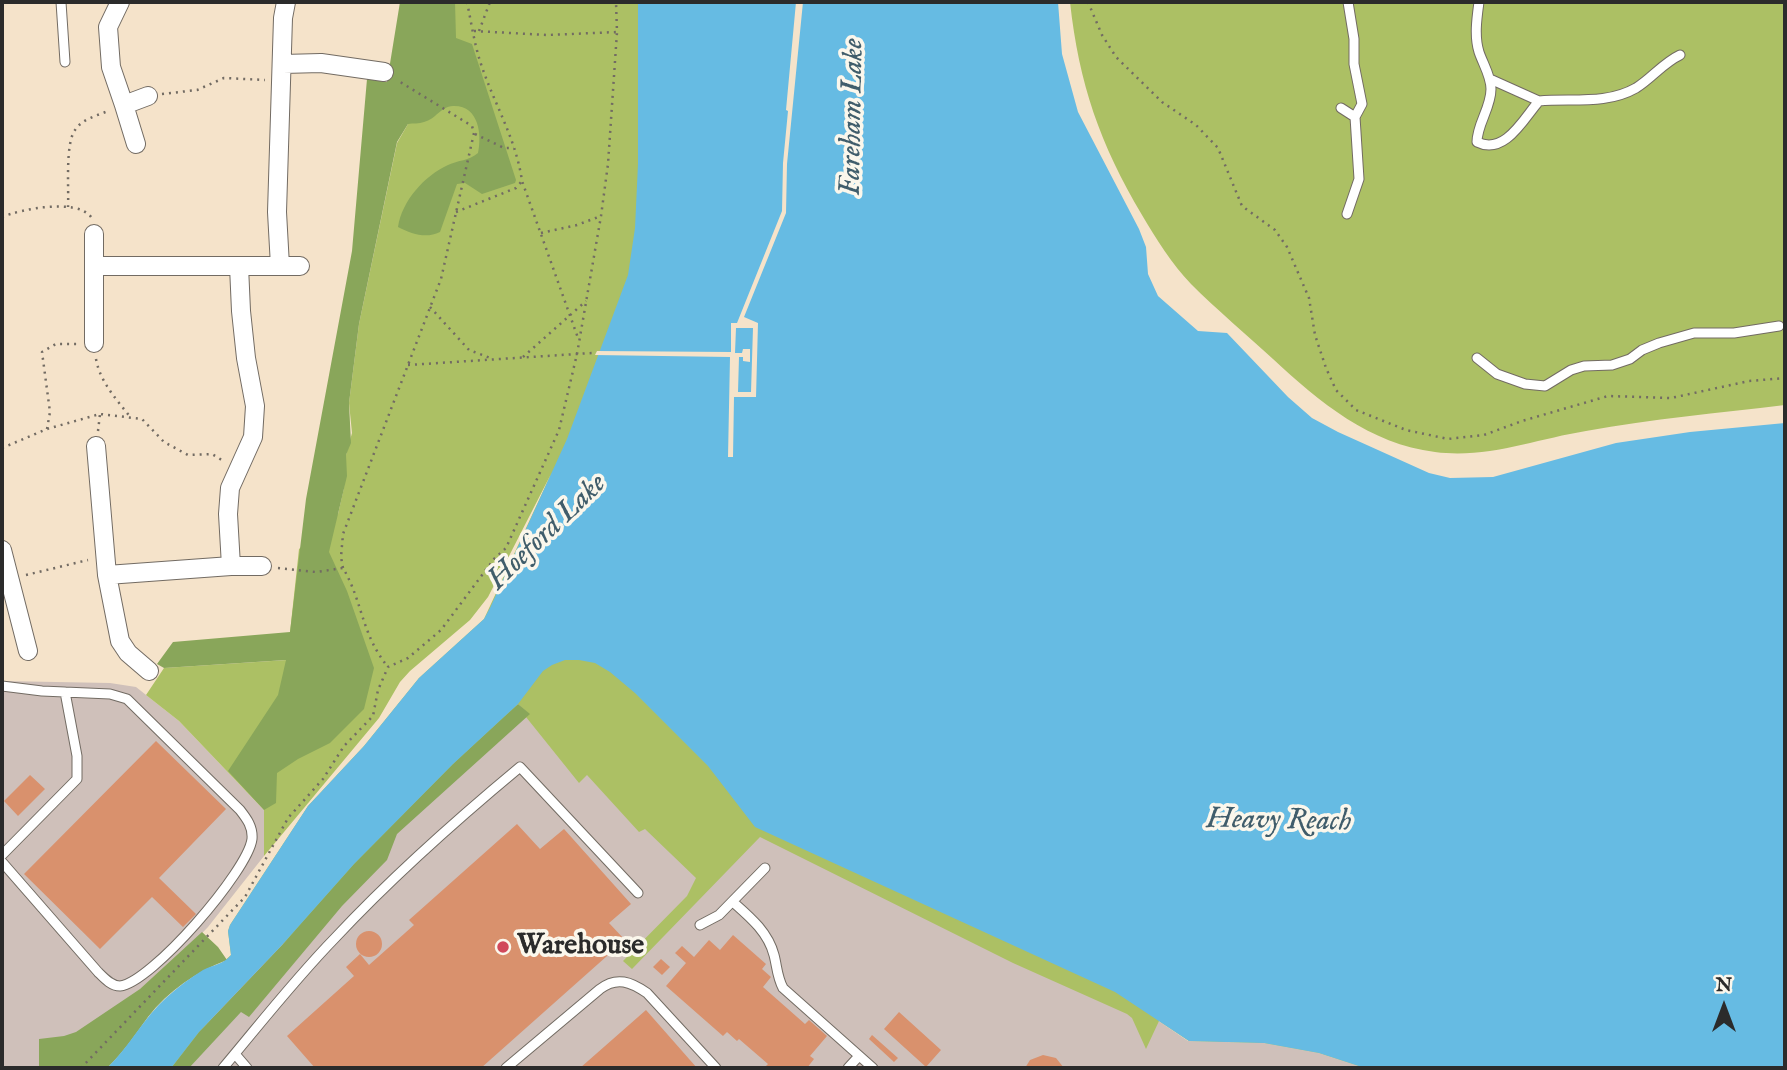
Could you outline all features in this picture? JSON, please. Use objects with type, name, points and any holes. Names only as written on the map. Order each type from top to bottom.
[{"type":"street","points":[[120,2],[108,27],[111,67],[136,144]]},
{"type":"street","points":[[280,265],[277,212],[283,18],[286,2]]},
{"type":"street","points":[[283,73],[321,63],[384,72]]},
{"type":"street","points":[[124,105],[148,96]]},
{"type":"street","points":[[94,234],[94,343]]},
{"type":"street","points":[[95,265],[300,266]]},
{"type":"street","points":[[231,566],[228,514],[230,488],[253,437],[256,406],[246,358],[239,266]]},
{"type":"street","points":[[96,446],[107,575],[120,641],[128,653],[149,671]]},
{"type":"street","points":[[2,550],[28,651]]},
{"type":"street","points":[[107,575],[262,566]]},
{"type":"lane","points":[[61,2],[65,62]]},
{"type":"lane","points":[[1347,214],[1359,179],[1355,117],[1362,104],[1354,64],[1354,39],[1348,2]]},
{"type":"lane","points":[[1479,2],[1478,48],[1490,79],[1491,90],[1477,142],[1484,146],[1497,144],[1509,137],[1539,101]]},
{"type":"lane","points":[[1490,79],[1539,101],[1588,101],[1623,94],[1637,87],[1669,60],[1680,55]]},
{"type":"lane","points":[[1341,108],[1355,117]]},
{"type":"lane","points":[[1477,358],[1497,374],[1525,384],[1545,386],[1571,370],[1584,366],[1612,365],[1630,359],[1659,343],[1694,334],[1734,333],[1779,326]]},
{"type":"lane","points":[[2,685],[110,694],[127,699],[245,816],[251,830],[250,846],[235,876],[196,924],[164,955],[132,981],[121,986],[111,983],[98,972],[2,862]]},
{"type":"lane","points":[[2,855],[77,779],[77,756],[65,692]]},
{"type":"lane","points":[[223,1068],[335,937],[445,830],[520,767],[638,892]]},
{"type":"lane","points":[[699,925],[719,915],[765,868]]},
{"type":"lane","points":[[733,902],[754,921],[767,938],[783,988],[871,1068]]},
{"type":"lane","points":[[506,1068],[606,984],[620,980],[647,993],[716,1068]]},
{"type":"lane","points":[[235,1054],[247,1068]]},
{"type":"lane","points":[[848,1068],[859,1056]]},
{"type":"path","points":[[467,2],[480,61],[514,148],[522,181],[579,341]]},
{"type":"path","points":[[479,31],[490,2]]},
{"type":"path","points":[[81,1068],[245,897],[288,818],[323,779],[344,747],[373,716],[378,690],[388,667],[408,658],[441,630],[494,559],[506,548],[559,430],[577,354],[608,164],[617,32],[616,2]]},
{"type":"path","points":[[1088,2],[1115,57],[1162,102],[1196,125],[1218,148],[1242,206],[1275,230],[1287,247],[1309,298],[1315,335],[1326,368],[1336,390],[1356,410],[1406,430],[1448,439],[1484,435],[1608,396],[1671,398],[1749,381],[1785,378]]},
{"type":"path","points":[[473,31],[548,35],[617,32]]},
{"type":"path","points":[[384,72],[472,126],[474,133],[441,279],[343,534],[343,568],[350,580],[367,634],[388,667]]},
{"type":"path","points":[[148,96],[197,90],[224,78],[283,73]]},
{"type":"path","points":[[68,207],[70,147],[74,131],[86,120],[124,105]]},
{"type":"path","points":[[474,133],[504,148],[514,148]]},
{"type":"path","points":[[456,212],[516,188],[522,181]]},
{"type":"path","points":[[2,217],[18,210],[68,207],[82,209],[90,214],[94,234]]},
{"type":"path","points":[[541,233],[577,225],[601,216]]},
{"type":"path","points":[[521,358],[586,301]]},
{"type":"path","points":[[430,307],[469,349],[496,360]]},
{"type":"path","points":[[47,429],[50,412],[42,352],[56,344],[94,343],[98,370],[111,393],[131,418]]},
{"type":"path","points":[[408,365],[592,353]]},
{"type":"path","points":[[2,448],[47,429],[100,414],[142,419],[164,442],[188,455],[212,454],[237,468]]},
{"type":"path","points":[[9,579],[105,556]]},
{"type":"path","points":[[262,566],[316,572],[343,568]]},
{"type":"shaded area","points":[[2,681],[110,683],[136,687],[179,721],[264,810],[264,856],[208,927],[72,1068],[2,1068]]},
{"type":"shaded area","points":[[518,704],[1116,992],[1188,1041],[1264,1043],[1319,1053],[1365,1068],[171,1068],[216,1012]]},
{"type":"green space","points":[[400,2],[455,2],[456,38],[472,44],[516,180],[515,183],[482,194],[465,183],[457,184],[440,232],[430,235],[414,234],[398,227],[409,199],[439,170],[478,153],[479,130],[477,122],[468,110],[453,106],[445,108],[428,120],[408,124],[397,142],[359,324],[349,403],[351,443],[346,455],[347,476],[329,552],[347,591],[374,668],[364,709],[330,743],[277,773],[276,803],[264,810],[228,771],[278,695],[286,660],[164,668],[157,664],[173,642],[290,632],[306,499],[352,251],[367,79],[387,82]]},
{"type":"green space","points":[[430,2],[800,2],[1785,1068],[1365,1068],[1319,1053],[1264,1043],[1189,1041],[1159,1021],[1146,1049],[1132,1018],[1127,1014],[1013,963],[760,837],[632,969],[623,961],[687,896],[696,878],[645,829],[639,832],[587,775],[579,783],[526,717],[529,714],[518,704],[216,1012],[171,1068],[107,1068],[231,955],[228,931],[230,925],[308,806],[364,746],[419,678],[484,619],[551,474],[488,597],[470,620],[400,682],[379,718],[264,856],[264,810],[179,721],[146,695],[164,668],[287,660],[299,549],[338,514],[344,488],[346,455],[352,433],[349,403],[359,324],[397,143],[408,124]]},
{"type":"green space","points":[[1070,2],[1785,2],[1785,405],[1611,427],[1474,453],[1435,452],[1411,447],[1389,440],[1347,419],[1309,391],[1191,284],[1147,224],[1114,163],[1094,113],[1079,60]]},
{"type":"green space","points":[[518,704],[530,714],[397,834],[387,860],[342,906],[249,1017],[241,1012],[189,1068],[171,1068],[199,1032],[354,864],[453,764]]},
{"type":"green space","points":[[202,932],[227,960],[194,976],[164,999],[107,1068],[39,1068],[39,1039],[76,1032],[140,989]]},
{"type":"water","points":[[638,2],[1058,2],[1062,54],[1078,112],[1139,229],[1146,247],[1148,274],[1158,296],[1198,331],[1227,333],[1288,397],[1312,418],[1429,473],[1450,478],[1493,477],[1616,443],[1690,432],[1785,423],[1785,1068],[1365,1068],[1319,1053],[1264,1043],[1189,1041],[1115,992],[755,827],[708,766],[635,693],[595,663],[565,660],[543,671],[518,704],[453,764],[354,864],[199,1032],[171,1068],[107,1068],[167,997],[198,973],[231,955],[228,931],[230,925],[308,806],[364,746],[419,678],[484,619],[490,608],[567,439],[628,275],[635,228],[638,164]]},
{"type":"pier","points":[[796,2],[803,2],[787,164],[786,213],[744,317],[758,323],[756,397],[734,397],[733,457],[728,457],[730,357],[595,355],[597,351],[731,352],[731,323],[737,323],[782,211],[786,110]],"holes":[[[736,328],[753,328],[751,392],[738,392],[739,357],[750,362],[750,349],[735,353]]]},
{"type":"building","points":[[156,741],[226,809],[159,878],[196,914],[183,927],[152,897],[100,949],[24,874]]},
{"type":"building","points":[[30,775],[45,789],[18,816],[4,801]]},
{"type":"building","name":"Warehouse","points":[[517,824],[540,849],[564,829],[631,904],[609,923],[625,940],[481,1068],[315,1068],[287,1036],[354,976],[346,967],[360,954],[369,965],[414,925],[409,920]]},
{"type":"building","points":[[369,931],[378,935],[382,944],[378,953],[369,957],[360,953],[356,944],[360,935]]},
{"type":"building","points":[[733,935],[766,964],[762,969],[771,977],[763,987],[805,1024],[809,1020],[827,1036],[810,1056],[814,1059],[807,1068],[764,1068],[768,1064],[739,1039],[737,1041],[727,1032],[723,1036],[666,986],[686,963],[675,953],[682,946],[694,957],[709,940],[720,950]]},
{"type":"building","points":[[661,959],[670,967],[662,975],[653,967]]},
{"type":"building","points":[[646,1010],[697,1068],[580,1068]]},
{"type":"building","points":[[899,1012],[941,1050],[926,1067],[884,1029]]},
{"type":"building","points":[[872,1035],[898,1058],[894,1062],[869,1039]]},
{"type":"building","points":[[1043,1055],[1056,1058],[1064,1068],[1025,1068],[1030,1060]]},
{"type":"place","name":"Warehouse","points":[[503,947]]},
{"type":"water label","name":"Fareham Lake","points":[[854,117]]},
{"type":"water label","name":"Hoeford Lake","points":[[548,533]]},
{"type":"water label","name":"Heavy Reach","points":[[1279,822]]}]
